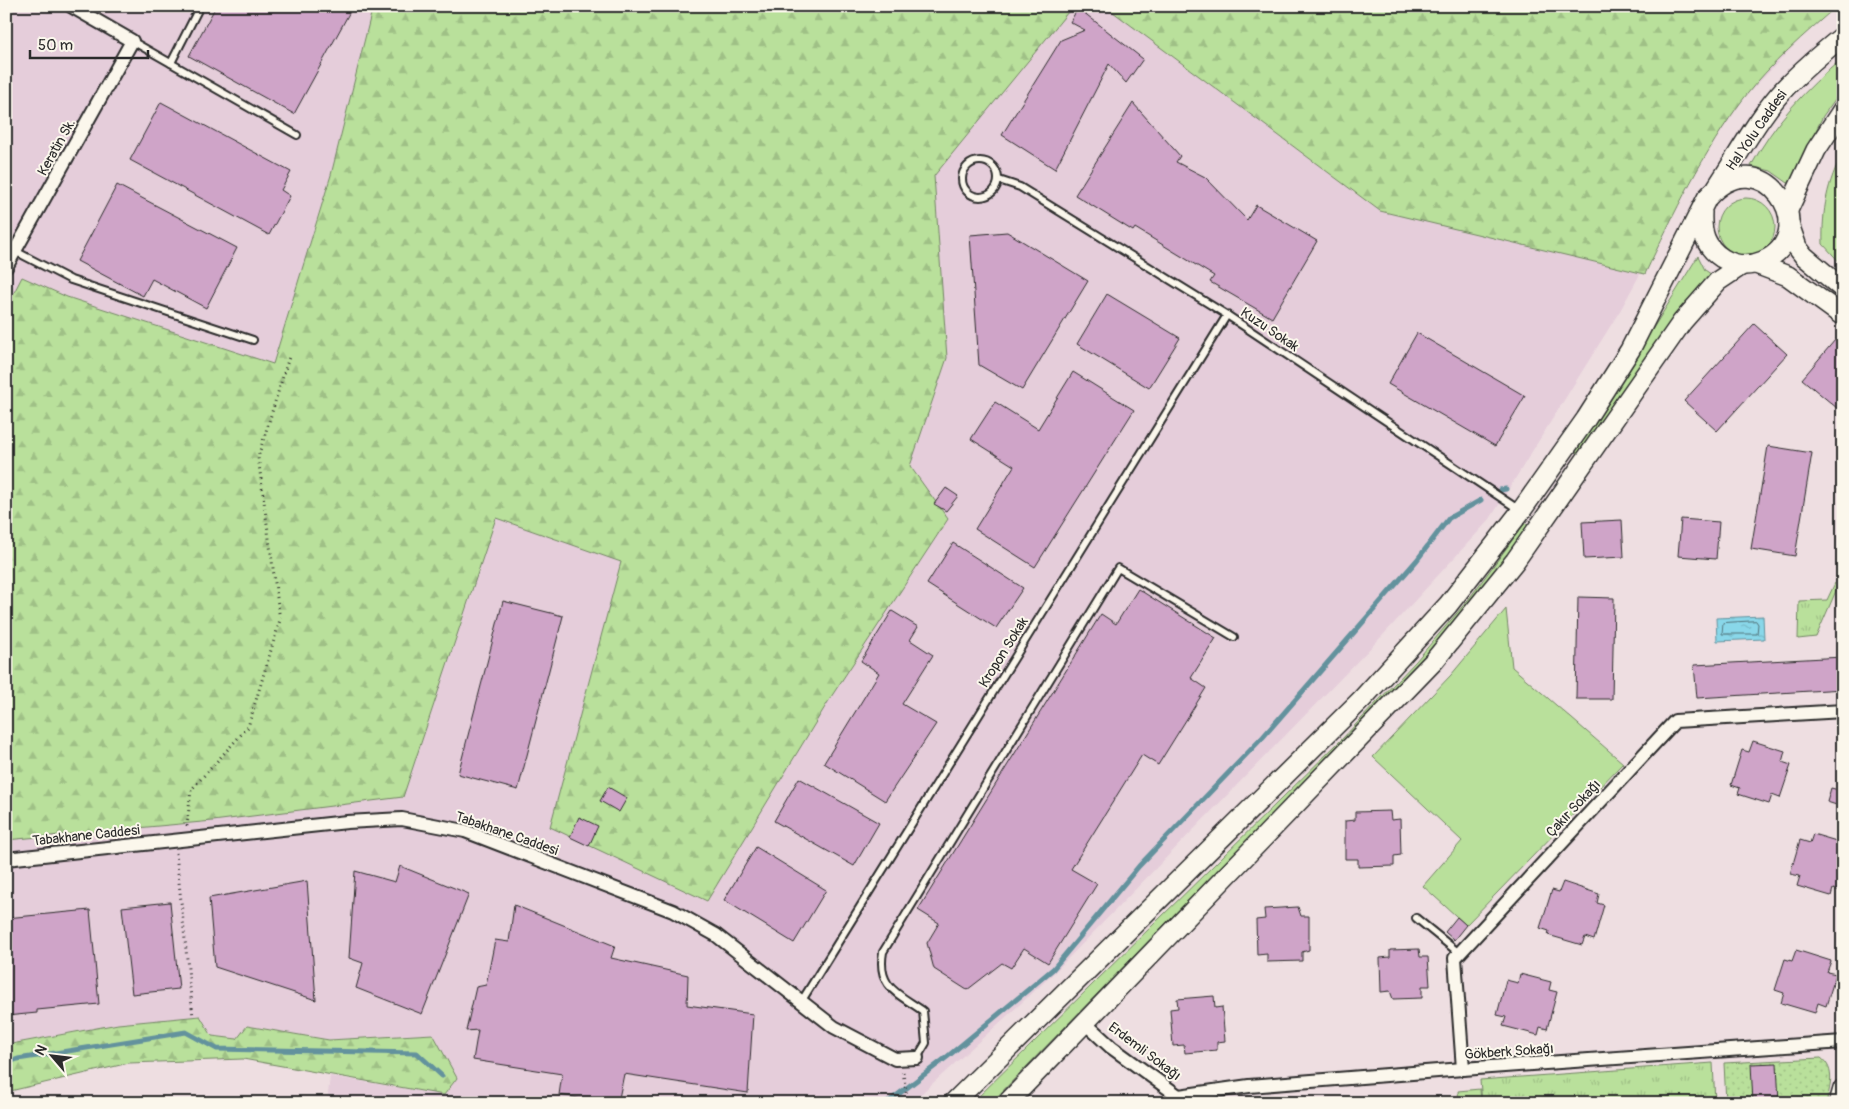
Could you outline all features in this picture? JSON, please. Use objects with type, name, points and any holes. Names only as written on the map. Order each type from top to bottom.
[{"type":"main road","name":"Hal Yolu Caddesi","points":[[1717,187],[1762,117],[1784,89],[1816,58],[1843,36]]},
{"type":"main road","points":[[1007,1103],[1434,661],[1515,561],[1682,322],[1718,281],[1749,265],[1769,258],[1779,250],[1786,238],[1788,217],[1816,150],[1843,109]]},
{"type":"main road","points":[[953,1103],[1369,692],[1448,605],[1521,511],[1586,419],[1630,350],[1702,212],[1707,198],[1717,187],[1730,180],[1744,177],[1759,179],[1772,186],[1782,196],[1797,247],[1804,256],[1843,289]]},
{"type":"main road","points":[[1702,212],[1701,228],[1706,242],[1721,258],[1788,276],[1843,316]]},
{"type":"main road","points":[[1839,1103],[1843,1089]]},
{"type":"street","points":[[72,6],[132,41]]},
{"type":"street","name":"Keratin Sk.","points":[[6,267],[132,41]]},
{"type":"street","name":"Çakır Sokağı","points":[[1459,953],[1675,721],[1843,711]]},
{"type":"street","name":"Tabakhane Caddesi","points":[[6,859],[348,822],[402,819],[465,831],[673,911],[716,935],[834,1027],[895,1059]]},
{"type":"street","points":[[1459,953],[1455,958],[1463,1069]]},
{"type":"street","name":"Erdemli Sokağı","points":[[1085,1023],[1111,1047],[1184,1099]]},
{"type":"street","name":"Gökberk Sokağı","points":[[1184,1099],[1249,1086],[1843,1042]]},
{"type":"street","points":[[895,1059],[917,1058]]},
{"type":"lane","points":[[171,63],[200,6]]},
{"type":"lane","points":[[132,41],[297,135]]},
{"type":"lane","points":[[985,161],[995,168],[999,180],[995,191],[979,198],[968,193],[964,188],[962,176],[973,162],[985,161]]},
{"type":"lane","name":"Kuzu Sokak","points":[[999,180],[1020,186],[1226,315],[1521,511]]},
{"type":"lane","points":[[15,251],[71,280],[253,340]]},
{"type":"lane","name":"Kropon Sokak","points":[[801,1002],[1226,315]]},
{"type":"lane","points":[[917,1058],[926,1043],[923,1011],[890,988],[880,969],[883,952],[1118,568],[1234,637]]},
{"type":"lane","points":[[1416,918],[1459,953]]},
{"type":"path","points":[[193,1016],[180,840],[191,790],[248,727],[280,620],[258,457],[290,357]]},
{"type":"path","points":[[895,1059],[904,1074],[908,1103]]},
{"type":"shaded area","points":[[6,6],[1837,6],[1803,36],[1745,97],[1704,157],[1621,309],[1490,519],[1384,634],[1050,977],[911,1103],[327,1103],[330,1076],[444,1095],[433,1034],[329,1040],[248,1026],[237,1039],[212,1036],[200,1016],[118,1024],[6,1045]]},
{"type":"green space","points":[[373,6],[1073,6],[934,176],[947,358],[910,466],[948,519],[831,697],[707,901],[550,827],[621,562],[496,518],[403,797],[213,821],[6,840],[6,308],[22,277],[67,297],[273,364],[331,175]]},
{"type":"green space","points":[[1105,6],[1837,6],[1788,50],[1744,98],[1702,161],[1645,274],[1380,211]]},
{"type":"green space","points":[[1843,58],[1843,88],[1823,116],[1791,182],[1788,183],[1771,171],[1751,166],[1770,135],[1791,108],[1803,94]]},
{"type":"green space","points":[[1843,153],[1843,266],[1823,244],[1823,232],[1829,186]]},
{"type":"green space","points":[[1740,198],[1752,198],[1767,206],[1775,221],[1775,233],[1767,248],[1752,256],[1740,256],[1725,248],[1717,233],[1717,221],[1725,206]]},
{"type":"green space","points":[[1698,256],[1705,270],[1718,279],[1579,455],[1576,452]]},
{"type":"green space","points":[[1525,523],[1529,526],[1471,603],[1420,662],[991,1103],[972,1103],[1341,740],[1416,661],[1468,600]]},
{"type":"green space","points":[[1835,583],[1839,584],[1816,637],[1798,639],[1799,601],[1827,600]]},
{"type":"green space","points":[[1506,609],[1512,667],[1623,763],[1466,925],[1423,886],[1462,841],[1373,757],[1451,675]]},
{"type":"green space","points":[[200,1016],[212,1036],[237,1039],[247,1026],[329,1040],[433,1034],[457,1078],[444,1095],[243,1059],[129,1063],[6,1092],[6,1045],[118,1024]]},
{"type":"green space","points":[[1821,1058],[1829,1068],[1831,1079],[1826,1103],[1726,1103],[1724,1063]]},
{"type":"green space","points":[[1713,1063],[1715,1103],[1482,1103],[1480,1080]]},
{"type":"green space","points":[[1480,1089],[1481,1103],[1459,1103],[1458,1091]]},
{"type":"water","points":[[1763,616],[1764,639],[1717,641],[1716,618]]},
{"type":"building","points":[[216,6],[353,6],[294,114],[189,56]]},
{"type":"building","points":[[1078,8],[1143,59],[1126,83],[1109,64],[1055,169],[1002,135],[1061,40],[1085,30],[1070,22]]},
{"type":"building","points":[[161,102],[291,172],[281,190],[290,196],[269,235],[130,160]]},
{"type":"building","points":[[1133,103],[1180,156],[1176,162],[1205,177],[1247,220],[1256,205],[1317,241],[1272,318],[1210,282],[1214,276],[1135,228],[1133,231],[1075,195]]},
{"type":"building","points":[[117,185],[237,248],[206,308],[152,279],[143,296],[77,261]]},
{"type":"building","points":[[1007,232],[1088,281],[1022,390],[979,365],[970,235]]},
{"type":"building","points":[[1107,294],[1180,338],[1149,388],[1077,344]]},
{"type":"building","points":[[1754,324],[1787,354],[1717,431],[1684,401]]},
{"type":"building","points":[[1417,333],[1525,396],[1495,446],[1388,384]]},
{"type":"building","points":[[1835,340],[1843,346],[1843,413],[1802,379]]},
{"type":"building","points":[[1073,372],[1134,410],[1035,567],[975,529],[1014,466],[971,439],[995,402],[1038,429]]},
{"type":"building","points":[[1768,446],[1812,453],[1795,556],[1751,549]]},
{"type":"building","points":[[946,488],[958,496],[946,511],[934,504]]},
{"type":"building","points":[[1681,519],[1719,522],[1716,559],[1678,556]]},
{"type":"building","points":[[1622,520],[1624,557],[1584,559],[1582,522]]},
{"type":"building","points":[[953,543],[1023,588],[996,628],[927,584]]},
{"type":"building","points":[[1138,589],[1216,638],[1191,678],[1206,688],[1158,765],[1142,755],[1071,869],[1097,884],[1048,963],[1024,948],[1011,968],[1002,963],[967,990],[934,969],[927,943],[939,923],[918,910],[1101,614],[1116,624]]},
{"type":"building","points":[[1578,597],[1614,598],[1612,699],[1576,699]]},
{"type":"building","points":[[503,601],[563,616],[518,790],[458,774]]},
{"type":"building","points":[[892,611],[918,627],[910,640],[933,655],[902,704],[936,724],[885,801],[824,763],[879,673],[861,661]]},
{"type":"building","points":[[1843,657],[1843,689],[1697,698],[1694,665]]},
{"type":"building","points":[[1753,741],[1785,751],[1782,762],[1791,765],[1780,798],[1772,795],[1769,804],[1738,794],[1740,788],[1731,785],[1742,750],[1749,752]]},
{"type":"building","points":[[799,778],[879,823],[854,866],[774,821]]},
{"type":"building","points":[[608,787],[627,798],[619,812],[600,801]]},
{"type":"building","points":[[1831,788],[1843,791],[1843,807],[1827,802]]},
{"type":"building","points":[[1390,811],[1391,820],[1400,819],[1401,855],[1394,856],[1394,866],[1358,867],[1358,859],[1345,859],[1345,821],[1355,820],[1355,812]]},
{"type":"building","points":[[579,817],[598,826],[589,846],[570,837]]},
{"type":"building","points":[[1813,834],[1843,843],[1843,882],[1840,891],[1833,889],[1831,896],[1797,886],[1800,876],[1790,874],[1800,840],[1810,843]]},
{"type":"building","points":[[756,847],[826,890],[794,943],[724,900]]},
{"type":"building","points":[[400,866],[469,894],[422,1014],[356,988],[363,963],[349,958],[355,871],[395,882]]},
{"type":"building","points":[[307,881],[316,1000],[215,967],[209,898]]},
{"type":"building","points":[[1563,882],[1599,894],[1597,903],[1604,905],[1594,940],[1585,937],[1582,945],[1548,935],[1549,931],[1540,928],[1552,890],[1559,892]]},
{"type":"building","points":[[170,902],[179,989],[132,994],[122,907]]},
{"type":"building","points":[[514,905],[615,946],[611,958],[688,975],[687,1005],[753,1014],[748,1093],[624,1074],[618,1103],[612,1103],[559,1095],[562,1074],[473,1060],[478,1030],[466,1031],[476,987],[486,985],[495,940],[509,942]]},
{"type":"building","points":[[1298,907],[1301,916],[1309,916],[1309,950],[1302,952],[1302,961],[1267,962],[1267,954],[1257,955],[1256,920],[1265,919],[1264,909]]},
{"type":"building","points":[[90,910],[99,1004],[37,1010],[37,1013],[6,1016],[6,918]]},
{"type":"building","points":[[1457,917],[1466,925],[1454,940],[1445,932]]},
{"type":"building","points":[[1419,949],[1420,957],[1428,957],[1430,986],[1422,986],[1422,998],[1393,999],[1390,991],[1381,992],[1380,958],[1390,957],[1390,950]]},
{"type":"building","points":[[1796,950],[1831,961],[1827,972],[1836,974],[1826,1006],[1818,1003],[1815,1013],[1781,1003],[1784,993],[1775,990],[1785,959],[1792,961]]},
{"type":"building","points":[[1520,974],[1551,982],[1549,990],[1557,992],[1547,1029],[1540,1027],[1538,1035],[1503,1026],[1506,1017],[1497,1015],[1506,980],[1518,983]]},
{"type":"building","points":[[1214,996],[1215,1008],[1222,1007],[1225,1041],[1217,1042],[1217,1050],[1185,1053],[1184,1045],[1173,1046],[1170,1009],[1178,1008],[1177,999]]},
{"type":"building","points":[[1777,1063],[1779,1103],[1753,1103],[1751,1064]]},
{"type":"waterway","points":[[1500,490],[1506,489]]},
{"type":"waterway","points":[[887,1103],[947,1057],[1053,969],[1139,866],[1263,737],[1417,560],[1449,518],[1481,500]]},
{"type":"waterway","points":[[6,1063],[18,1059],[186,1032],[217,1049],[417,1053],[442,1076]]}]
